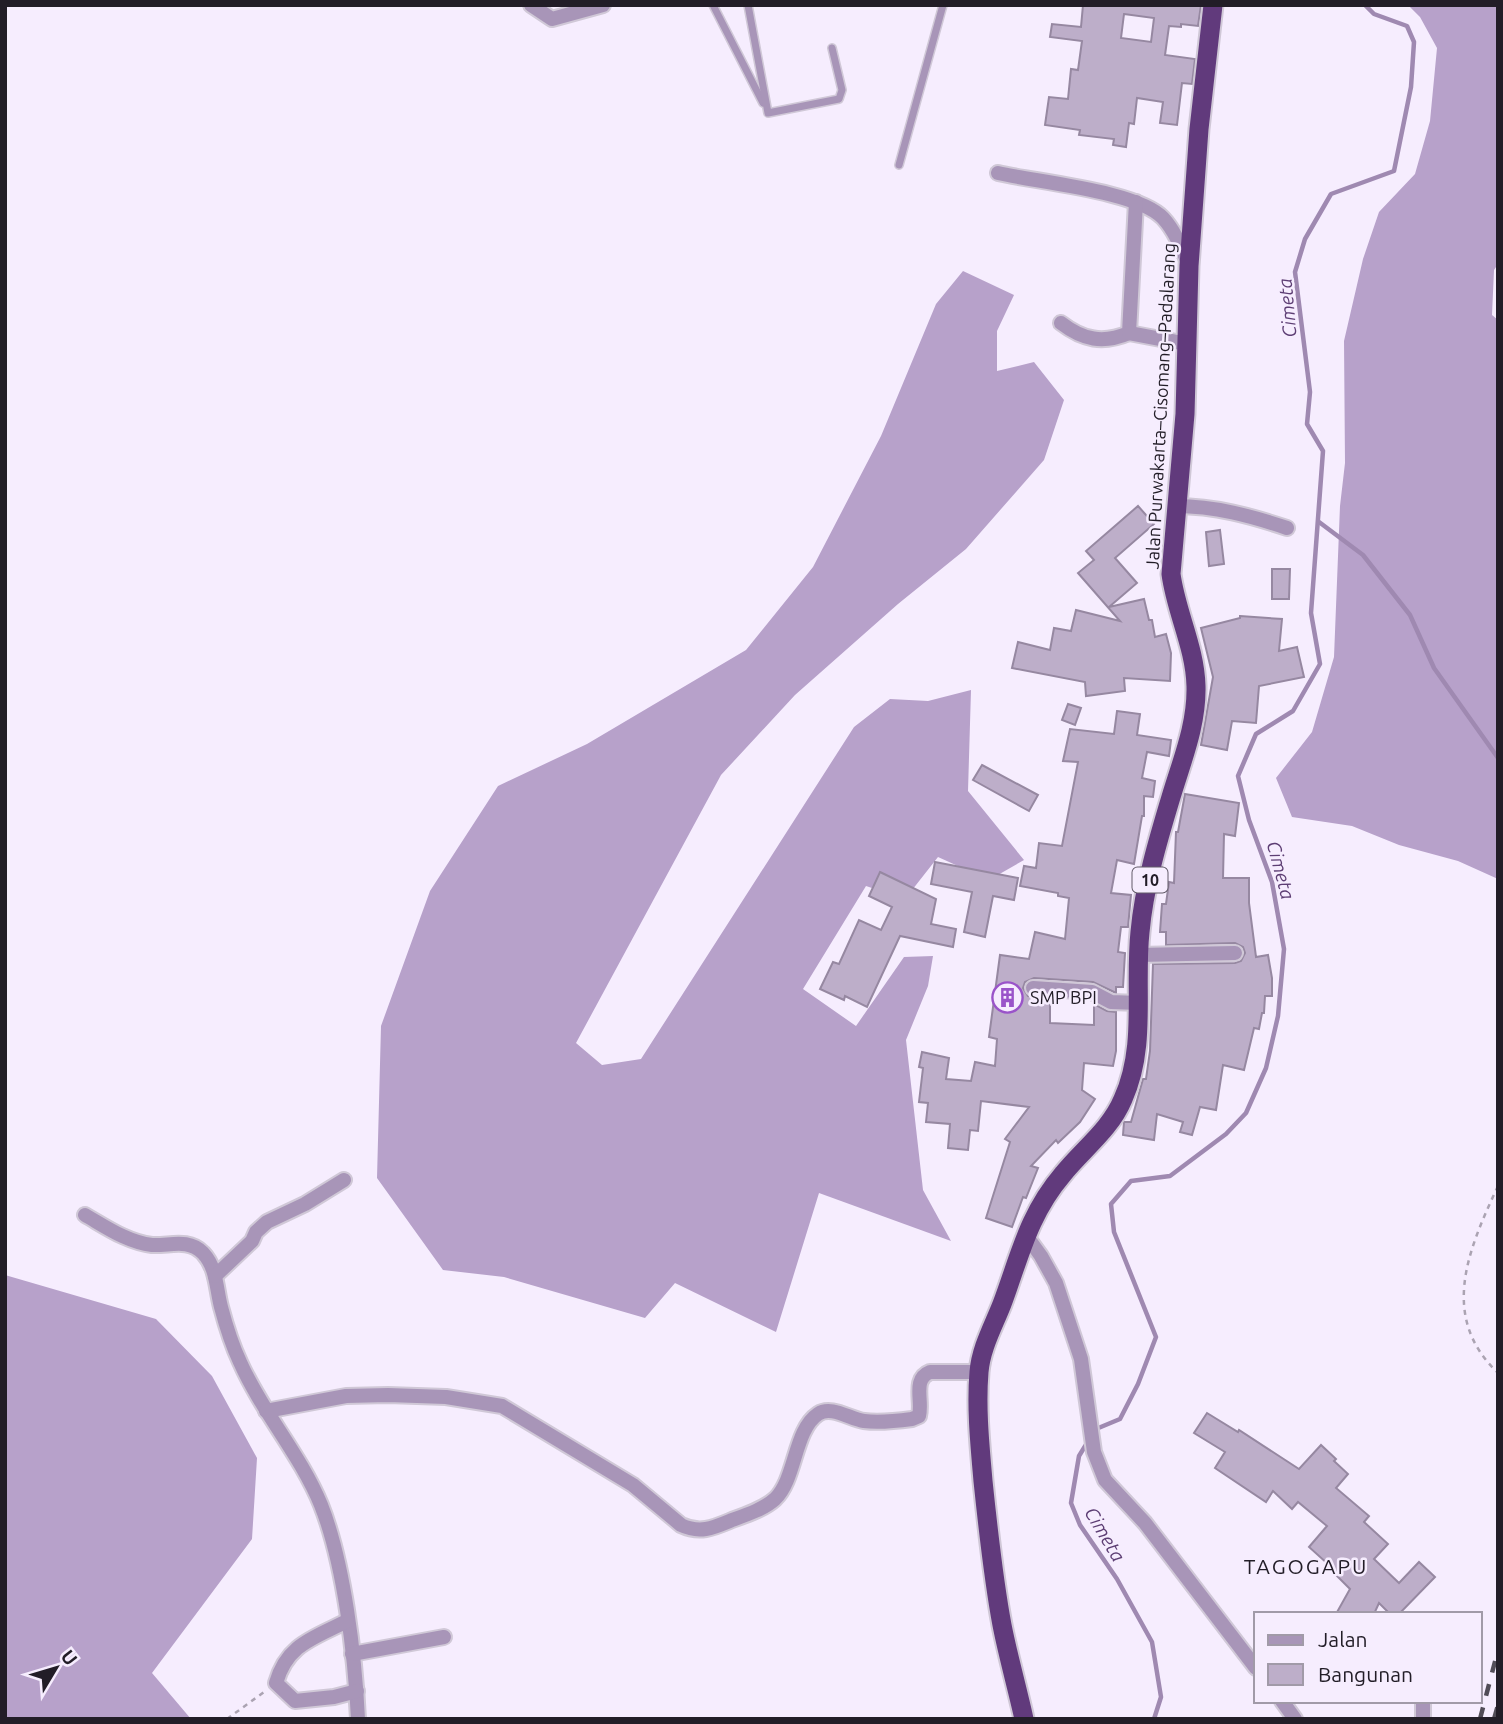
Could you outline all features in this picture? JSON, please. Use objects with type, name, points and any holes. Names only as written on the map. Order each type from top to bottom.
[{"type":"highway","name":"Jalan Purwakarta–Cisomang–Padalarang","points":[[1024,1719],[1002,1626],[988,1535],[981,1458],[979,1372],[984,1347],[1025,1234],[1062,1174],[1104,1130],[1124,1099],[1135,1057],[1140,930],[1157,845],[1188,748],[1195,708],[1194,663],[1175,599],[1171,574],[1185,414],[1189,266],[1199,129],[1213,5]]},
{"type":"street","points":[[531,5],[552,19],[603,5]]},
{"type":"street","points":[[998,173],[1136,202],[1162,217],[1181,246],[1189,266]]},
{"type":"street","points":[[1129,333],[1136,202]]},
{"type":"street","points":[[1062,323],[1075,334],[1088,339],[1115,338],[1129,333],[1187,344]]},
{"type":"street","points":[[1176,506],[1196,506],[1247,515],[1287,528]]},
{"type":"street","points":[[1138,955],[1235,953]]},
{"type":"street","points":[[1033,988],[1092,992],[1111,1002],[1139,1003]]},
{"type":"street","points":[[215,1276],[252,1241],[256,1232],[267,1222],[305,1204],[344,1180]]},
{"type":"street","points":[[85,1215],[121,1236],[152,1245],[180,1243],[194,1246],[212,1266],[220,1305],[240,1362],[321,1507],[334,1549],[347,1621],[357,1691],[358,1719]]},
{"type":"street","points":[[1025,1234],[1056,1283],[1081,1359],[1094,1452],[1105,1480],[1145,1523],[1254,1665]]},
{"type":"street","points":[[266,1411],[346,1396],[388,1395],[456,1398],[502,1406],[633,1485],[681,1525],[689,1529],[705,1530],[769,1504],[777,1497],[807,1426],[822,1412],[831,1410],[866,1421],[912,1419],[919,1416],[919,1383],[924,1374],[979,1372]]},
{"type":"street","points":[[347,1621],[299,1646],[282,1662],[276,1683],[295,1701],[357,1691]]},
{"type":"street","points":[[352,1654],[444,1637]]},
{"type":"street","points":[[1283,1703],[1295,1719]]},
{"type":"lane","points":[[713,5],[768,113]]},
{"type":"lane","points":[[748,5],[768,113]]},
{"type":"lane","points":[[899,166],[943,5]]},
{"type":"lane","points":[[768,113],[839,99],[842,90],[832,48]]},
{"type":"path","points":[[1498,1186],[1478,1228],[1464,1277],[1463,1297],[1467,1326],[1484,1360],[1498,1373]]},
{"type":"path","points":[[227,1719],[276,1683]]},
{"type":"shaded area","points":[[1408,5],[1498,5],[1498,264],[1494,270],[1492,315],[1498,320],[1498,879],[1458,861],[1399,845],[1352,826],[1292,817],[1276,778],[1312,732],[1334,657],[1340,506],[1345,463],[1344,341],[1363,259],[1379,212],[1415,174],[1430,121],[1437,48],[1420,17]]},
{"type":"shaded area","points":[[963,271],[1014,295],[997,331],[997,371],[1034,362],[1064,400],[1044,460],[966,549],[898,604],[795,695],[721,775],[576,1043],[602,1065],[641,1059],[854,727],[890,699],[928,701],[971,690],[968,791],[1024,860],[989,880],[938,857],[905,899],[866,886],[803,989],[856,1026],[904,957],[933,956],[928,986],[906,1040],[923,1190],[951,1241],[819,1193],[776,1332],[675,1283],[645,1318],[504,1277],[443,1270],[377,1178],[381,1026],[430,891],[498,786],[587,744],[746,650],[813,567],[881,436],[936,304]]},
{"type":"shaded area","points":[[5,1275],[156,1319],[212,1376],[257,1458],[252,1539],[152,1673],[191,1719],[5,1719]]},
{"type":"building","points":[[1083,5],[1201,5],[1198,26],[1169,26],[1165,55],[1195,59],[1192,84],[1182,83],[1177,125],[1160,123],[1163,102],[1137,98],[1134,124],[1129,123],[1126,147],[1113,145],[1114,139],[1079,135],[1080,130],[1045,125],[1049,97],[1068,99],[1071,69],[1078,70],[1082,41],[1050,37],[1052,24],[1081,27]],"holes":[[[1124,14],[1154,18],[1151,42],[1121,38]]]},
{"type":"building","points":[[1138,506],[1154,524],[1115,558],[1137,583],[1109,607],[1144,599],[1155,637],[1166,634],[1171,653],[1170,681],[1124,678],[1125,691],[1086,696],[1085,682],[1012,668],[1018,642],[1050,650],[1054,628],[1071,631],[1076,610],[1120,621],[1078,573],[1094,560],[1086,551]]},
{"type":"building","points":[[1220,530],[1224,564],[1209,566],[1206,532]]},
{"type":"building","points":[[1272,569],[1290,569],[1289,599],[1272,599]]},
{"type":"building","points":[[1240,616],[1282,619],[1279,651],[1297,647],[1304,677],[1259,686],[1256,723],[1232,721],[1227,750],[1201,745],[1213,677],[1201,628]]},
{"type":"building","points":[[1068,704],[1081,708],[1075,725],[1062,720]]},
{"type":"building","points":[[1117,711],[1140,714],[1137,735],[1171,740],[1169,756],[1147,752],[1142,778],[1155,781],[1153,797],[1144,796],[1144,816],[1134,864],[1117,860],[1111,893],[1131,895],[1128,927],[1121,927],[1118,952],[1125,953],[1123,987],[1116,987],[1116,993],[1093,982],[1034,978],[1025,982],[1023,988],[1028,996],[1050,999],[1050,1023],[1094,1025],[1094,1004],[1107,1011],[1116,1012],[1116,1051],[1113,1066],[1084,1063],[1082,1090],[1095,1099],[1080,1122],[1058,1143],[1056,1140],[1031,1166],[1038,1168],[1012,1227],[986,1218],[1010,1142],[1005,1139],[1029,1107],[981,1101],[978,1131],[970,1130],[968,1150],[948,1148],[950,1124],[926,1122],[928,1103],[919,1102],[922,1052],[949,1058],[946,1079],[971,1081],[975,1062],[995,1066],[997,1039],[989,1037],[1000,955],[1029,959],[1035,932],[1065,939],[1069,898],[1058,896],[1058,893],[1020,886],[1024,866],[1036,868],[1039,843],[1062,846],[1078,762],[1063,761],[1070,729],[1114,734]]},
{"type":"building","points":[[982,765],[1038,795],[1029,811],[973,780]]},
{"type":"building","points":[[1185,794],[1239,803],[1235,836],[1224,834],[1223,878],[1249,878],[1249,903],[1256,957],[1268,955],[1272,996],[1265,996],[1264,1013],[1259,1029],[1254,1028],[1244,1070],[1223,1065],[1216,1110],[1200,1107],[1192,1135],[1180,1132],[1183,1122],[1157,1114],[1154,1140],[1123,1135],[1124,1122],[1131,1122],[1143,1079],[1146,1079],[1150,1051],[1153,964],[1235,963],[1241,961],[1245,953],[1243,947],[1235,943],[1166,945],[1166,932],[1160,932],[1162,904],[1166,904],[1169,882],[1174,883],[1176,832]]},
{"type":"building","points":[[935,862],[1018,878],[1014,900],[993,896],[985,937],[964,932],[972,892],[931,884]]},
{"type":"building","points":[[880,872],[936,899],[931,924],[956,929],[953,947],[900,936],[867,1007],[845,996],[844,1000],[820,989],[833,962],[839,964],[859,920],[881,930],[892,907],[869,896]]},
{"type":"building","points":[[1207,1413],[1238,1432],[1239,1430],[1299,1469],[1321,1445],[1348,1474],[1336,1488],[1369,1516],[1364,1522],[1388,1544],[1374,1559],[1399,1583],[1419,1562],[1435,1577],[1401,1612],[1388,1612],[1379,1603],[1375,1612],[1337,1612],[1350,1589],[1337,1576],[1339,1574],[1309,1547],[1327,1526],[1298,1502],[1292,1509],[1273,1491],[1266,1502],[1215,1468],[1225,1452],[1194,1433]]},
{"type":"waterway","name":"Cimeta","points":[[1096,1429],[1120,1419],[1138,1384],[1156,1337],[1114,1232],[1111,1204],[1131,1181],[1170,1176],[1226,1134],[1246,1113],[1266,1068],[1278,1016],[1284,949],[1272,882],[1249,820],[1238,776],[1256,734],[1293,711],[1320,664],[1311,613],[1323,451],[1307,424],[1310,392],[1295,272],[1305,239],[1331,194],[1394,171],[1411,87],[1414,42],[1407,26],[1374,14],[1365,5]]},
{"type":"waterway","points":[[1319,522],[1363,555],[1410,615],[1434,668],[1498,758]]},
{"type":"waterway","name":"Cimeta","points":[[1087,1443],[1079,1456],[1071,1503],[1080,1525],[1117,1579],[1152,1642],[1161,1697],[1154,1719]]},
{"type":"railway","points":[[1480,1719],[1498,1650]]},
{"type":"railway","points":[[1494,1719],[1498,1705]]},
{"type":"place","name":"SMP BPI","points":[[1007,998]]},
{"type":"district","name":"TAGOGAPU","points":[[1306,1567]]}]
